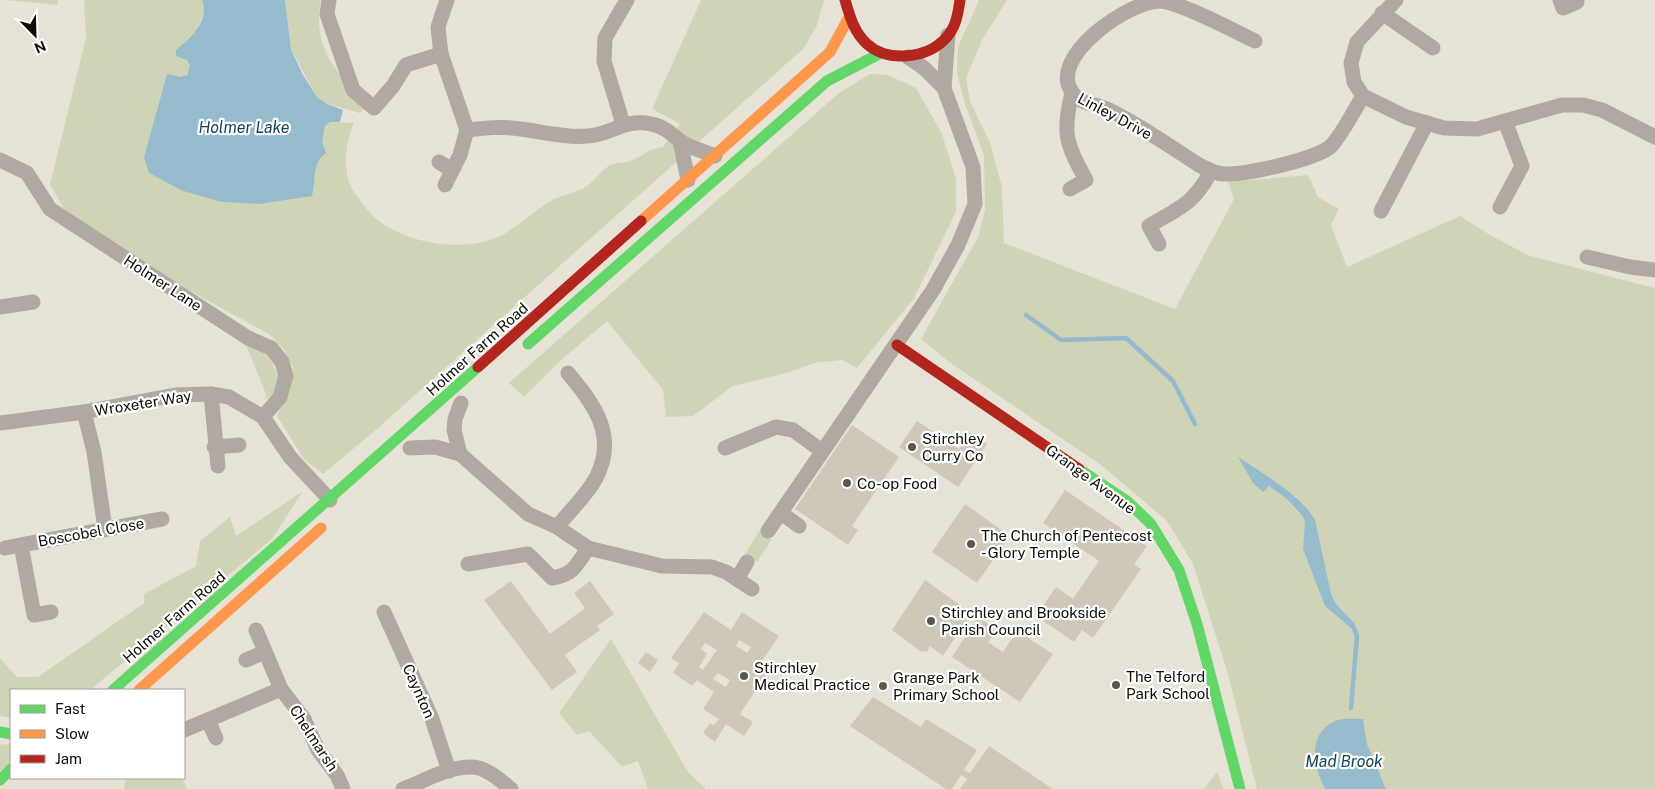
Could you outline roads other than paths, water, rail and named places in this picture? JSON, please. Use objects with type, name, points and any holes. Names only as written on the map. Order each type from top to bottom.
[{"type":"street","points":[[329,0],[327,14],[353,90],[374,108],[406,65],[441,54]]},
{"type":"street","points":[[445,185],[468,130],[441,54],[438,27],[447,0]]},
{"type":"street","points":[[623,124],[604,60],[605,38],[627,0]]},
{"type":"street","points":[[844,0],[848,19],[855,33],[866,45],[881,53],[908,57],[923,54],[937,46],[948,35],[954,24],[961,2]]},
{"type":"street","points":[[1396,0],[1357,42],[1351,63],[1354,82],[1363,96],[1406,118],[1444,128],[1476,129],[1562,105],[1583,105],[1602,110],[1655,137]]},
{"type":"street","name":"Linley Drive","points":[[1256,41],[1177,2],[1160,1],[1134,9],[1105,24],[1078,50],[1068,74],[1068,85],[1077,98],[1107,109],[1211,171],[1224,174],[1258,171],[1297,161],[1331,147],[1363,96]]},
{"type":"street","points":[[1564,10],[1577,2]]},
{"type":"street","points":[[1382,13],[1433,48]]},
{"type":"street","name":"Holmer Farm Road","points":[[115,689],[330,500],[830,52],[848,19]]},
{"type":"street","points":[[768,531],[897,345],[937,283],[958,245],[975,204],[973,167],[944,88],[948,35]]},
{"type":"street","name":"Holmer Farm Road","points":[[519,352],[827,81],[881,53]]},
{"type":"street","points":[[908,57],[924,68],[944,88]]},
{"type":"street","points":[[1070,189],[1086,180],[1074,158],[1066,133],[1066,115],[1072,92]]},
{"type":"street","points":[[1500,207],[1522,166],[1505,121]]},
{"type":"street","points":[[468,130],[490,127],[519,128],[567,138],[593,136],[623,124],[638,122],[652,124],[672,133],[680,141],[715,156]]},
{"type":"street","points":[[1380,211],[1427,123]]},
{"type":"street","points":[[680,141],[688,180]]},
{"type":"street","name":"Holmer Lane","points":[[0,160],[27,174],[50,209],[248,338],[271,348],[282,362],[286,376],[280,397],[263,417]]},
{"type":"street","points":[[439,162],[452,170]]},
{"type":"street","points":[[1160,244],[1149,226],[1189,202],[1201,191],[1211,171]]},
{"type":"street","points":[[1587,257],[1630,268],[1655,270]]},
{"type":"street","points":[[0,307],[33,302]]},
{"type":"street","name":"Grange Avenue","points":[[897,345],[1127,502],[1150,524],[1171,555],[1186,590],[1197,624],[1240,789]]},
{"type":"street","points":[[557,527],[596,478],[604,452],[602,426],[592,402],[568,373]]},
{"type":"street","name":"Wroxeter Way","points":[[0,423],[84,412],[175,394],[211,394],[229,397],[263,417],[290,457],[330,500]]},
{"type":"street","points":[[211,394],[214,447],[218,466]]},
{"type":"street","points":[[460,454],[454,430],[455,419],[465,400]]},
{"type":"street","name":"Holmer Farm Road","points":[[443,419],[465,400]]},
{"type":"street","points":[[84,412],[94,452],[105,529]]},
{"type":"street","points":[[725,448],[776,427],[793,430],[822,452]]},
{"type":"street","points":[[398,459],[424,436]]},
{"type":"street","points":[[214,447],[239,445]]},
{"type":"street","points":[[410,448],[435,447],[460,454],[528,514],[557,527],[588,548],[662,566],[712,567],[736,578],[752,589]]},
{"type":"street","points":[[780,513],[799,526]]},
{"type":"street","name":"Boscobel Close","points":[[5,548],[162,519]]},
{"type":"street","name":"Holmer Farm Road","points":[[140,689],[330,520]]},
{"type":"street","name":"Boscobel Close","points":[[21,545],[27,616],[51,612]]},
{"type":"street","points":[[468,564],[528,554],[552,578],[565,576],[573,570],[588,548]]},
{"type":"street","points":[[736,578],[747,562]]},
{"type":"street","name":"Caynton","points":[[384,612],[432,720],[449,771]]},
{"type":"street","name":"Chelmarsh","points":[[256,630],[281,689],[304,719],[318,750],[337,775],[343,789]]},
{"type":"street","points":[[246,660],[265,652]]},
{"type":"street","name":"Chelmarsh","points":[[185,730],[281,689]]},
{"type":"street","points":[[208,720],[216,738]]},
{"type":"street","points":[[403,789],[449,771],[472,766],[495,775],[511,789]]},
{"type":"street","points":[[0,780],[10,770]]},
{"type":"water","name":"Holmer Lake","points":[[202,0],[285,0],[291,50],[303,75],[317,97],[327,104],[343,110],[340,122],[330,122],[325,126],[322,142],[326,153],[316,168],[312,196],[260,204],[221,202],[183,191],[149,173],[144,157],[167,74],[180,77],[187,75],[190,66],[187,60],[176,56],[176,50],[192,35],[201,22],[204,8]]},
{"type":"water","points":[[1238,457],[1291,493],[1315,520],[1331,594],[1336,604],[1355,624],[1351,628],[1325,606],[1303,549],[1305,522],[1302,515],[1287,499],[1269,486],[1263,492],[1253,483]]},
{"type":"water","name":"Mad Brook","points":[[1363,719],[1367,744],[1386,789],[1325,789],[1318,771],[1315,751],[1316,742],[1320,734],[1335,721]]},
{"type":"waterway","points":[[1026,315],[1061,340],[1126,338],[1173,381],[1195,424]]},
{"type":"waterway","points":[[1351,708],[1357,636],[1353,626]]},
{"type":"place","name":"Stirchley Curry Co","points":[[912,447]]},
{"type":"place","name":"Co-op Food","points":[[847,483]]},
{"type":"place","name":"The Church of Pentecost - Glory Temple","points":[[971,544]]},
{"type":"place","name":"Stirchley and Brookside Parish Council","points":[[931,621]]},
{"type":"place","name":"Stirchley Medical Practice","points":[[744,676]]},
{"type":"place","name":"The Telford Park School","points":[[1116,685]]},
{"type":"place","name":"Grange Park Primary School","points":[[883,686]]}]
